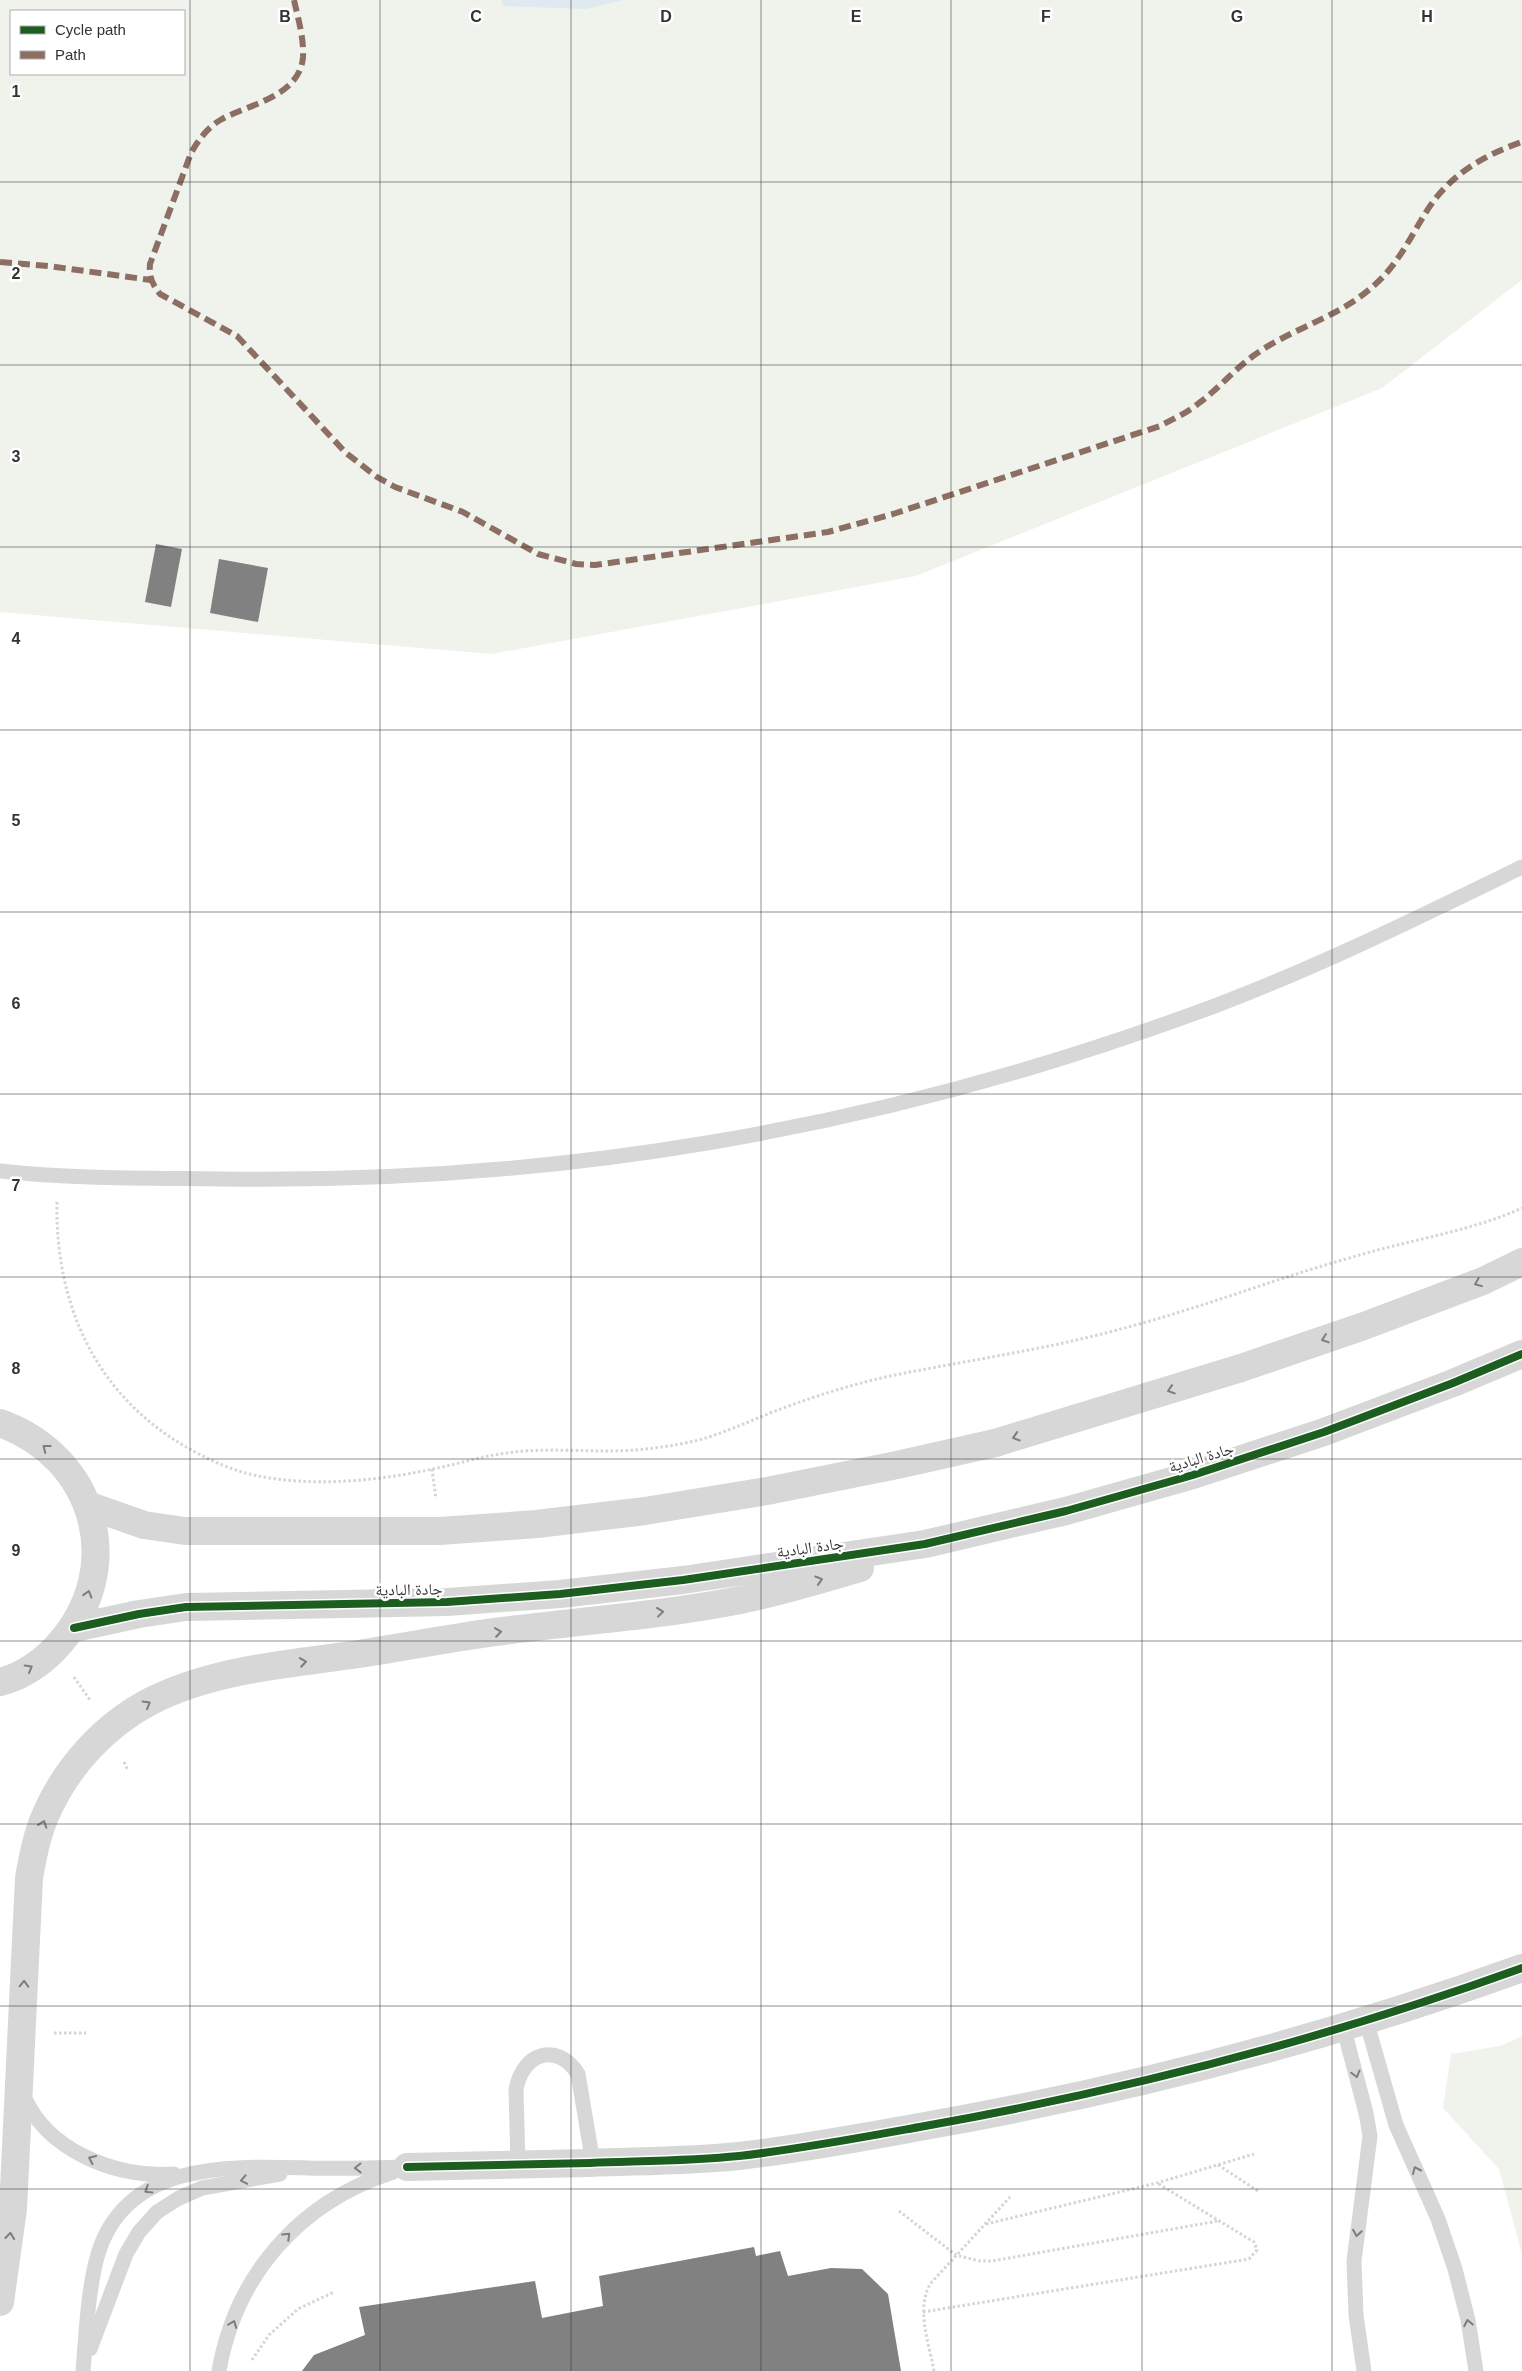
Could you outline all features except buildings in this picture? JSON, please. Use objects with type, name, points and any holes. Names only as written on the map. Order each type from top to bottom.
[{"type":"street","points":[[88,1505],[144,1525],[185,1531],[440,1531],[537,1524],[645,1511],[758,1492],[897,1465],[995,1443],[1117,1407],[1364,1326],[1483,1281],[1522,1262]]},
{"type":"street","name":"جادة البادية","points":[[74,1628],[139,1614],[186,1607],[447,1602],[560,1594],[683,1580],[925,1544],[1057,1513],[1193,1475],[1324,1432],[1453,1383],[1522,1354]]},
{"type":"street","points":[[0,1423],[21,1430],[49,1449],[72,1475],[88,1505],[95,1536],[95,1568],[88,1599],[74,1628],[54,1650],[32,1668],[0,1682]]},
{"type":"street","points":[[0,2302],[13,2209],[29,1878],[36,1845],[46,1814],[62,1785],[81,1758],[96,1742],[126,1717],[152,1701],[179,1689],[244,1672],[492,1632],[741,1600],[811,1583],[925,1544]]},
{"type":"street","points":[[407,2167],[593,2163],[739,2156],[861,2138],[983,2116],[1104,2090],[1224,2060],[1355,2023],[1522,1968]]},
{"type":"lane","points":[[0,1171],[58,1176],[303,1180],[454,1174],[605,1160],[755,1136],[912,1102],[1049,1063],[1192,1015],[1332,958],[1522,867]]},
{"type":"lane","points":[[1355,2023],[1370,2136],[1370,2148],[1356,2242],[1354,2279],[1356,2315],[1364,2371]]},
{"type":"lane","points":[[1355,2023],[1396,2125],[1438,2219],[1455,2269],[1468,2320],[1476,2371]]},
{"type":"lane","points":[[518,2164],[516,2090],[518,2078],[530,2060],[552,2054],[572,2064],[578,2074],[593,2163]]},
{"type":"lane","points":[[19,2084],[32,2112],[41,2124],[52,2135],[79,2153],[117,2169],[141,2173],[191,2174]]},
{"type":"lane","points":[[83,2370],[93,2280],[98,2254],[108,2230],[124,2209],[143,2192],[165,2180],[231,2167],[407,2167]]},
{"type":"lane","points":[[219,2371],[225,2345],[255,2273],[275,2248],[299,2225],[323,2206],[349,2190],[407,2167]]},
{"type":"lane","points":[[83,2370],[126,2254],[139,2232],[156,2212],[179,2198],[202,2188],[309,2168]]},
{"type":"path","points":[[58,1176],[57,1228],[62,1276],[76,1323],[99,1367],[130,1405],[167,1437],[210,1460],[256,1475],[304,1481],[390,1477],[506,1453],[548,1450],[640,1450],[673,1446],[714,1435],[807,1399],[847,1387],[888,1377],[1046,1348],[1128,1328],[1351,1257],[1472,1226],[1522,1208]]},
{"type":"path","points":[[986,2224],[1157,2184],[1254,2154]]},
{"type":"path","points":[[1218,2165],[1258,2191]]},
{"type":"path","points":[[923,2312],[1253,2258],[1257,2250],[1254,2242],[1157,2184]]},
{"type":"path","points":[[934,2371],[923,2312],[925,2292],[930,2284],[1010,2197]]},
{"type":"path","points":[[899,2211],[956,2255],[979,2261],[1219,2221]]},
{"type":"path","points":[[246,2368],[269,2335],[298,2309],[334,2292]]},
{"type":"shaded area","points":[[0,0],[1522,0],[1522,280],[1382,388],[916,576],[491,654],[0,612]]},
{"type":"shaded area","points":[[501,0],[623,0],[586,9],[503,6]]},
{"type":"shaded area","points":[[1522,2036],[1522,2254],[1499,2169],[1443,2108],[1451,2054],[1500,2046]]},
{"type":"marked path","points":[[294,0],[303,43],[303,57],[300,70],[293,81],[283,90],[217,122],[197,143],[191,153],[150,264],[153,284],[160,294],[237,336],[346,453],[377,477],[395,487],[463,512],[538,554],[576,564],[595,565],[828,532],[893,514],[1160,426],[1194,407],[1253,356],[1282,338],[1328,316],[1371,288],[1396,261],[1428,209],[1447,186],[1469,167],[1495,153],[1522,142]]},
{"type":"marked path","points":[[0,262],[48,266],[151,280]]},
{"type":"cycle path","points":[[74,1628],[139,1614],[186,1607],[447,1602],[560,1594],[683,1580],[925,1544],[1066,1511],[1193,1475],[1324,1432],[1453,1383],[1522,1354]]},
{"type":"cycle path","points":[[407,2167],[721,2158],[786,2150],[879,2134],[1077,2096],[1227,2060],[1376,2017],[1522,1968]]}]
